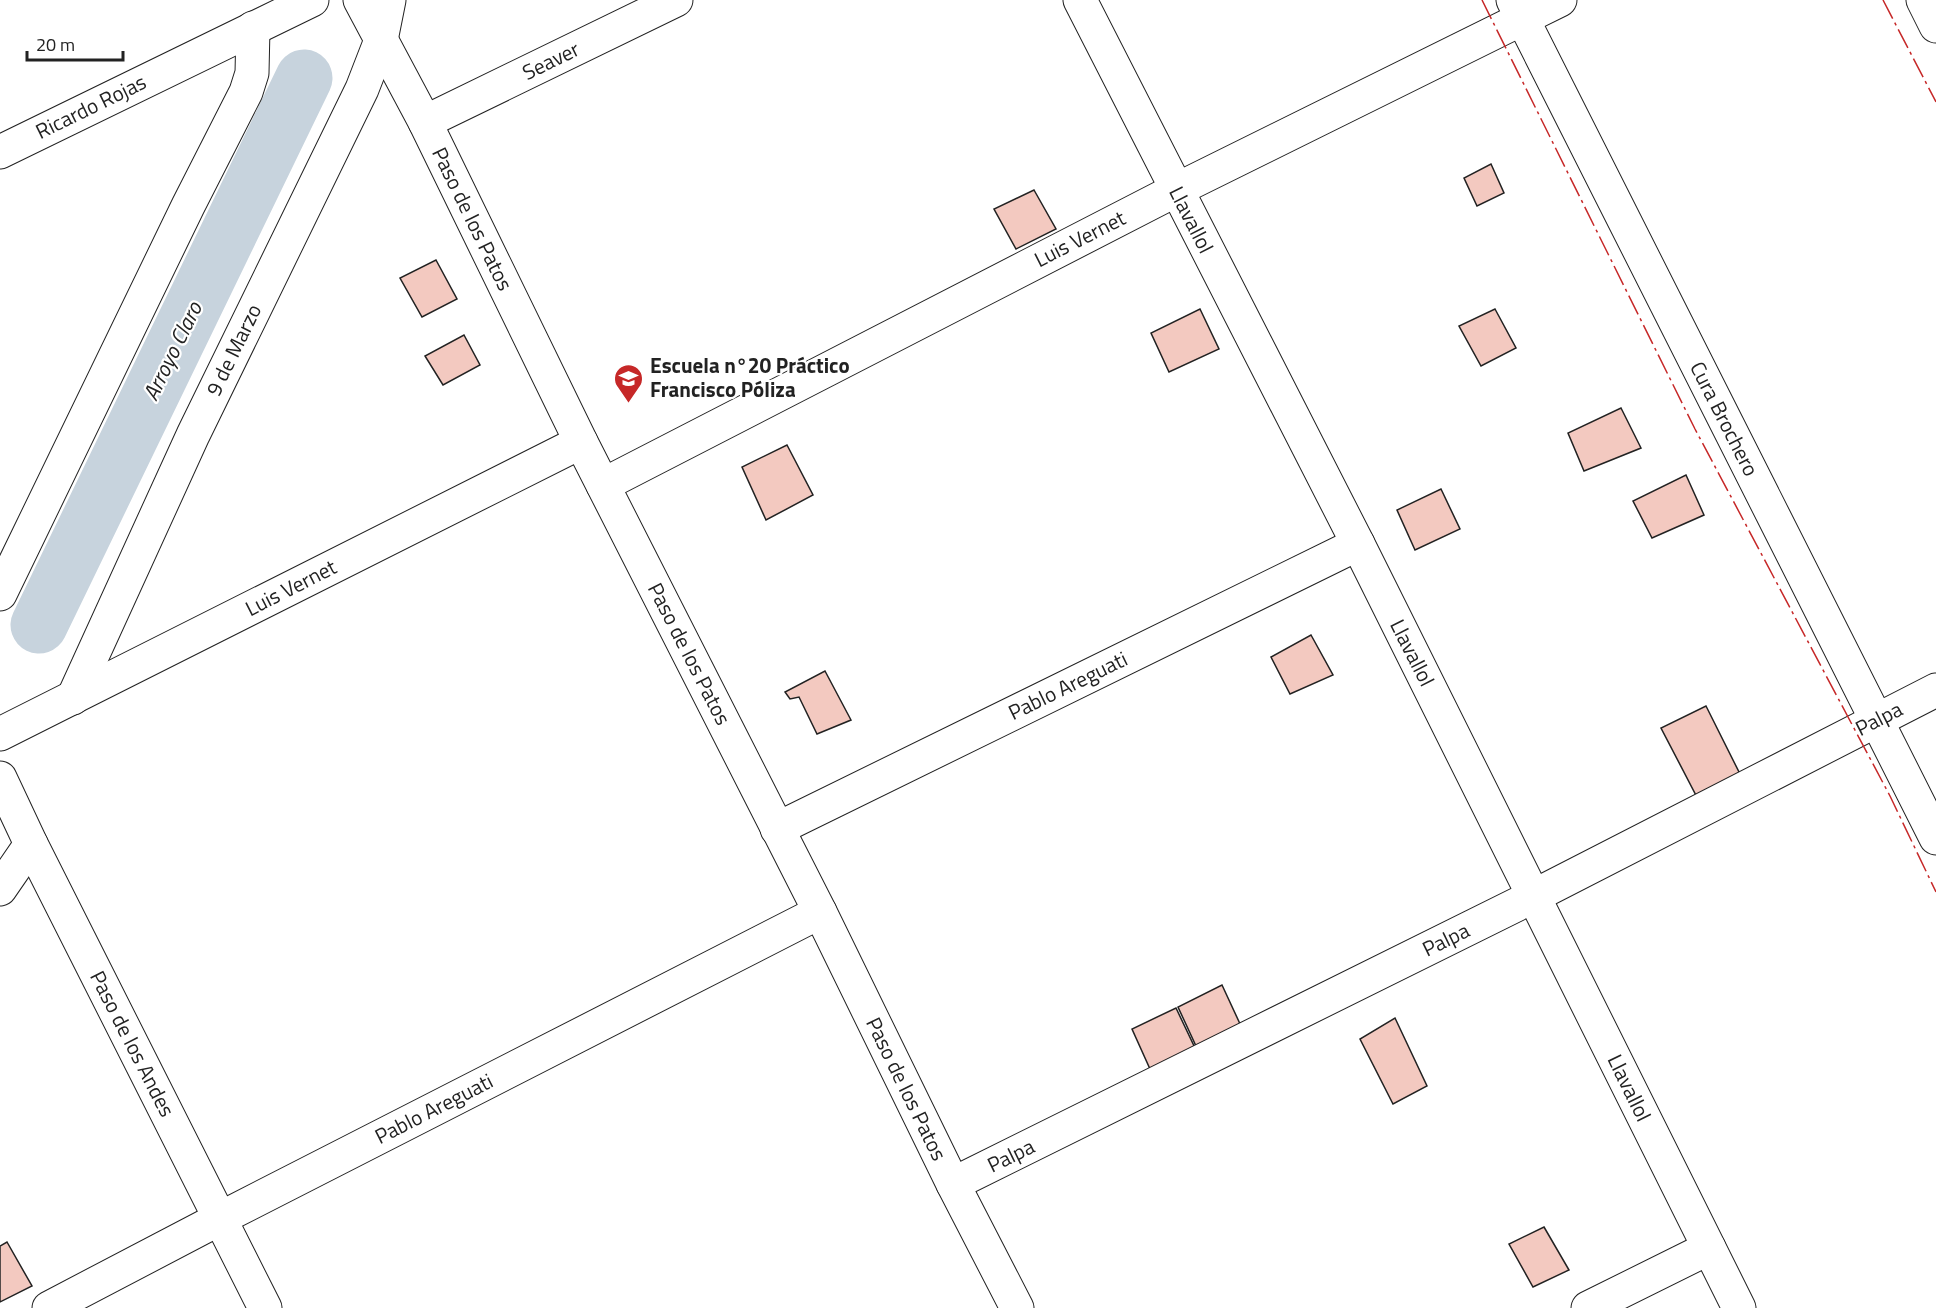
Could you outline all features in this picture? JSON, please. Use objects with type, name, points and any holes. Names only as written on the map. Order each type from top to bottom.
[{"type":"street","name":"Ricardo Rojas","points":[[0,152],[312,0]]},
{"type":"street","name":"Paso de los Patos","points":[[360,0],[425,122],[581,442],[820,912],[953,1184],[1017,1308]]},
{"type":"street","name":"9 de Marzo","points":[[73,698],[193,435],[362,89],[381,40],[389,0]]},
{"type":"street","name":"Seaver","points":[[425,122],[676,0]]},
{"type":"street","name":"Llavallol","points":[[1080,0],[1358,544],[1739,1308]]},
{"type":"street","name":"Luis Vernet","points":[[603,485],[1176,190],[1517,10],[1560,0]]},
{"type":"street","points":[[1923,0],[1936,26]]},
{"type":"street","name":"Cura Brochero","points":[[1517,10],[1936,838]]},
{"type":"street","points":[[0,594],[188,206],[246,92],[252,73],[253,28]]},
{"type":"street","name":"Luis Vernet","points":[[0,735],[581,442]]},
{"type":"street","name":"Pablo Areguati","points":[[777,828],[1358,544]]},
{"type":"street","name":"Palpa","points":[[953,1184],[1534,896],[1936,690]]},
{"type":"street","name":"Paso de los Andes","points":[[0,778],[265,1308]]},
{"type":"street","points":[[0,890],[31,844]]},
{"type":"street","name":"Pablo Areguati","points":[[50,1308],[219,1219],[820,912]]},
{"type":"street","points":[[1588,1308],[1709,1248]]},
{"type":"building","points":[[1491,164],[1504,193],[1477,206],[1464,178]]},
{"type":"building","points":[[1034,190],[1056,229],[1016,249],[994,209]]},
{"type":"building","points":[[436,260],[457,299],[422,317],[400,278]]},
{"type":"building","points":[[1200,309],[1219,349],[1169,372],[1151,333]]},
{"type":"building","points":[[1495,309],[1516,348],[1481,366],[1459,326]]},
{"type":"building","points":[[464,335],[480,365],[443,385],[425,356]]},
{"type":"building","points":[[1621,408],[1641,448],[1584,471],[1568,433]]},
{"type":"building","points":[[787,445],[813,495],[766,520],[742,467]]},
{"type":"building","points":[[1686,475],[1704,515],[1652,538],[1633,501]]},
{"type":"building","points":[[1441,489],[1460,529],[1415,550],[1397,510]]},
{"type":"building","points":[[1311,635],[1333,675],[1290,694],[1271,657]]},
{"type":"building","points":[[825,671],[851,720],[817,734],[799,697],[790,699],[785,692]]},
{"type":"building","points":[[1706,706],[1744,782],[1700,803],[1661,728]]},
{"type":"building","points":[[1222,985],[1241,1026],[1196,1046],[1178,1007]]},
{"type":"building","points":[[1176,1008],[1195,1048],[1150,1069],[1132,1029]]},
{"type":"building","points":[[1395,1018],[1427,1086],[1393,1104],[1360,1039]]},
{"type":"building","points":[[1544,1227],[1569,1270],[1533,1287],[1509,1244]]},
{"type":"building","points":[[7,1242],[32,1286],[0,1302],[0,1246]]},
{"type":"waterway","name":"Arroyo Claro","points":[[39,625],[304,78]]},
{"type":"power","points":[[1482,0],[1695,429],[1890,796],[1936,892]]},
{"type":"power","points":[[1883,0],[1936,102]]},
{"type":"place","name":"Escuela n°20 Práctico Francisco Póliza","points":[[629,404]]}]
